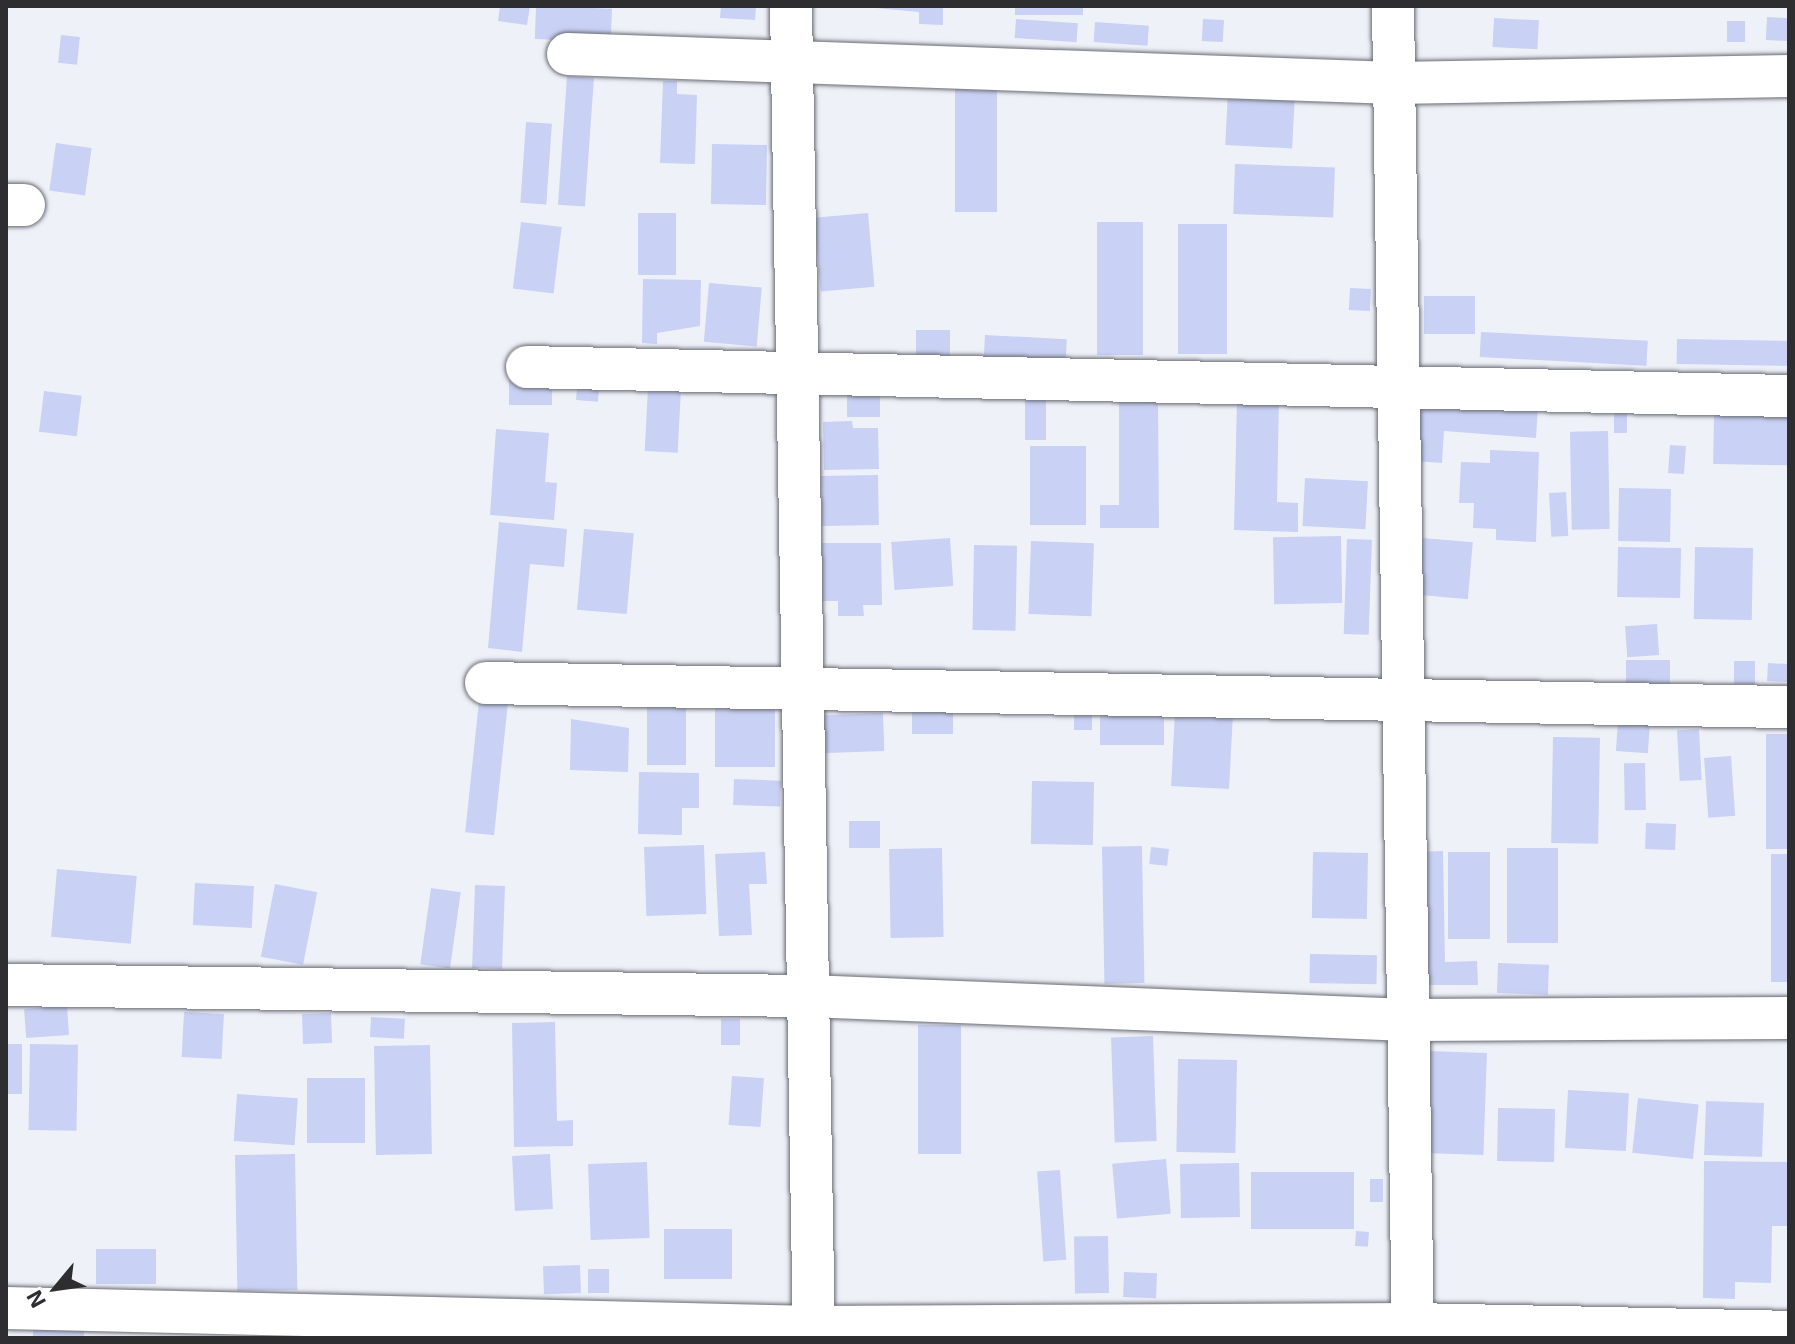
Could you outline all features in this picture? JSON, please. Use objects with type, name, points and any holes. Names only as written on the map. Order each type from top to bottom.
[{"type":"street","points":[[791,6],[789,65],[796,374],[807,694],[814,1332]]},
{"type":"street","points":[[1393,6],[1413,1331]]},
{"type":"street","points":[[568,54],[789,65],[1394,83],[1789,76]]},
{"type":"street","points":[[527,367],[1399,383],[1789,396]]},
{"type":"street","points":[[486,683],[807,694],[1403,706],[1789,707]]},
{"type":"street","points":[[6,985],[808,996],[1408,1020],[1789,1018]]},
{"type":"street","points":[[6,1308],[814,1332],[1789,1332]]},
{"type":"building","points":[[500,6],[530,6],[527,25],[498,21]]},
{"type":"building","points":[[536,6],[612,9],[611,42],[535,39]]},
{"type":"building","points":[[721,6],[756,6],[755,20],[720,18]]},
{"type":"building","points":[[855,6],[943,6],[943,25],[919,24],[919,12]]},
{"type":"building","points":[[1015,6],[1083,6],[1083,15],[1015,15]]},
{"type":"building","points":[[1767,17],[1789,18],[1788,41],[1766,40]]},
{"type":"building","points":[[1494,18],[1539,20],[1537,49],[1492,47]]},
{"type":"building","points":[[1016,19],[1078,23],[1077,42],[1015,38]]},
{"type":"building","points":[[1203,19],[1224,20],[1223,42],[1202,41]]},
{"type":"building","points":[[1727,21],[1745,21],[1745,42],[1727,42]]},
{"type":"building","points":[[1095,22],[1149,26],[1147,46],[1094,42]]},
{"type":"building","points":[[61,35],[80,37],[77,65],[58,63]]},
{"type":"building","points":[[567,76],[594,78],[585,207],[558,205]]},
{"type":"building","points":[[663,81],[677,81],[677,94],[697,95],[695,164],[660,163]]},
{"type":"building","points":[[955,84],[997,84],[997,212],[955,212]]},
{"type":"building","points":[[1228,92],[1295,96],[1292,148],[1225,145]]},
{"type":"building","points":[[526,122],[552,124],[546,205],[520,203]]},
{"type":"building","points":[[56,143],[92,148],[85,196],[49,191]]},
{"type":"building","points":[[712,144],[767,145],[766,205],[711,204]]},
{"type":"building","points":[[1235,164],[1335,167],[1333,217],[1233,214]]},
{"type":"building","points":[[638,213],[676,213],[676,275],[638,275]]},
{"type":"building","points":[[868,213],[874,287],[821,291],[814,218]]},
{"type":"building","points":[[521,222],[562,227],[554,293],[513,289]]},
{"type":"building","points":[[1097,222],[1143,222],[1143,355],[1097,355]]},
{"type":"building","points":[[1178,224],[1227,224],[1227,354],[1178,354]]},
{"type":"building","points":[[643,279],[701,280],[700,326],[657,333],[657,344],[642,343]]},
{"type":"building","points":[[709,283],[762,288],[757,346],[704,342]]},
{"type":"building","points":[[1350,288],[1371,289],[1370,311],[1349,310]]},
{"type":"building","points":[[1424,296],[1475,296],[1475,334],[1424,334]]},
{"type":"building","points":[[916,330],[950,330],[950,356],[916,356]]},
{"type":"building","points":[[1481,332],[1648,341],[1646,366],[1480,357]]},
{"type":"building","points":[[985,335],[1067,339],[1066,363],[984,359]]},
{"type":"building","points":[[1677,339],[1789,341],[1789,366],[1677,364]]},
{"type":"building","points":[[578,377],[600,379],[598,402],[576,400]]},
{"type":"building","points":[[509,379],[552,379],[552,405],[509,405]]},
{"type":"building","points":[[648,388],[681,390],[678,453],[645,451]]},
{"type":"building","points":[[847,390],[880,390],[880,417],[847,417]]},
{"type":"building","points":[[44,391],[82,396],[77,436],[39,432]]},
{"type":"building","points":[[1025,397],[1046,397],[1046,440],[1025,440]]},
{"type":"building","points":[[1119,398],[1158,398],[1159,528],[1100,528],[1100,505],[1119,505]]},
{"type":"building","points":[[1237,398],[1279,399],[1277,502],[1298,503],[1298,532],[1234,530]]},
{"type":"building","points":[[1417,400],[1538,407],[1536,438],[1444,431],[1442,463],[1414,461]]},
{"type":"building","points":[[1614,409],[1627,409],[1627,433],[1614,433]]},
{"type":"building","points":[[1714,415],[1789,416],[1788,465],[1713,464]]},
{"type":"building","points":[[852,421],[853,428],[878,428],[879,469],[824,470],[823,422]]},
{"type":"building","points":[[496,429],[549,433],[545,482],[557,483],[554,520],[490,515]]},
{"type":"building","points":[[1608,431],[1610,529],[1572,530],[1570,432]]},
{"type":"building","points":[[1670,445],[1686,446],[1684,474],[1668,473]]},
{"type":"building","points":[[1030,446],[1086,446],[1086,525],[1030,525]]},
{"type":"building","points":[[1490,450],[1539,452],[1536,542],[1496,540],[1496,529],[1473,528],[1474,503],[1459,503],[1461,462],[1490,463]]},
{"type":"building","points":[[878,475],[879,525],[822,526],[821,476]]},
{"type":"building","points":[[1305,478],[1368,481],[1365,529],[1302,526]]},
{"type":"building","points":[[1619,488],[1671,489],[1670,542],[1618,541]]},
{"type":"building","points":[[1566,492],[1568,536],[1551,537],[1549,493]]},
{"type":"building","points":[[499,522],[567,529],[564,567],[530,564],[522,652],[488,648]]},
{"type":"building","points":[[584,529],[634,533],[627,614],[577,610]]},
{"type":"building","points":[[1341,536],[1342,603],[1274,604],[1273,537]]},
{"type":"building","points":[[950,538],[953,586],[894,590],[891,542]]},
{"type":"building","points":[[1423,538],[1473,542],[1468,599],[1418,595]]},
{"type":"building","points":[[1347,539],[1372,540],[1369,635],[1344,634]]},
{"type":"building","points":[[1031,541],[1094,543],[1091,616],[1028,614]]},
{"type":"building","points":[[822,543],[881,543],[882,605],[863,605],[864,616],[838,616],[838,601],[822,601]]},
{"type":"building","points":[[974,545],[1017,546],[1016,631],[973,630]]},
{"type":"building","points":[[1618,547],[1681,548],[1680,598],[1617,597]]},
{"type":"building","points":[[1695,547],[1753,548],[1752,620],[1694,619]]},
{"type":"building","points":[[1657,624],[1659,655],[1627,657],[1625,626]]},
{"type":"building","points":[[1626,660],[1670,660],[1670,684],[1626,684]]},
{"type":"building","points":[[1734,661],[1755,661],[1755,684],[1734,684]]},
{"type":"building","points":[[1768,663],[1789,664],[1788,682],[1767,681]]},
{"type":"building","points":[[479,701],[508,704],[494,835],[465,832]]},
{"type":"building","points":[[715,706],[775,706],[775,767],[715,767]]},
{"type":"building","points":[[647,707],[686,707],[686,765],[647,765]]},
{"type":"building","points":[[1074,707],[1092,707],[1092,730],[1074,730]]},
{"type":"building","points":[[912,711],[953,711],[953,734],[912,734]]},
{"type":"building","points":[[1175,712],[1233,715],[1229,789],[1171,786]]},
{"type":"building","points":[[883,713],[884,751],[819,753],[818,715]]},
{"type":"building","points":[[1100,715],[1164,715],[1164,745],[1100,745]]},
{"type":"building","points":[[571,719],[629,728],[628,772],[570,770]]},
{"type":"building","points":[[1618,721],[1650,723],[1648,753],[1616,751]]},
{"type":"building","points":[[1699,729],[1702,780],[1680,781],[1677,730]]},
{"type":"building","points":[[1766,734],[1789,734],[1789,849],[1766,849]]},
{"type":"building","points":[[1553,737],[1600,738],[1598,844],[1551,843]]},
{"type":"building","points":[[1731,756],[1735,816],[1708,818],[1704,758]]},
{"type":"building","points":[[1624,763],[1645,763],[1646,810],[1625,810]]},
{"type":"building","points":[[639,772],[699,773],[699,808],[682,808],[682,835],[638,834]]},
{"type":"building","points":[[734,779],[781,781],[780,807],[733,805]]},
{"type":"building","points":[[1032,781],[1094,782],[1093,845],[1031,844]]},
{"type":"building","points":[[849,821],[880,821],[880,848],[849,848]]},
{"type":"building","points":[[1646,823],[1676,824],[1675,850],[1645,849]]},
{"type":"building","points":[[704,845],[706,914],[646,916],[644,847]]},
{"type":"building","points":[[1142,846],[1144,983],[1104,984],[1102,847]]},
{"type":"building","points":[[1151,847],[1169,849],[1167,866],[1149,864]]},
{"type":"building","points":[[942,848],[944,937],[891,938],[889,849]]},
{"type":"building","points":[[1507,848],[1558,848],[1558,943],[1507,943]]},
{"type":"building","points":[[1443,851],[1445,962],[1477,961],[1478,985],[1419,985],[1417,852]]},
{"type":"building","points":[[765,852],[767,884],[749,884],[752,935],[719,936],[715,854]]},
{"type":"building","points":[[1313,852],[1368,853],[1367,919],[1312,918]]},
{"type":"building","points":[[1448,852],[1490,852],[1490,939],[1448,939]]},
{"type":"building","points":[[1771,854],[1789,854],[1789,982],[1771,982]]},
{"type":"building","points":[[57,869],[137,876],[131,944],[51,937]]},
{"type":"building","points":[[195,883],[254,886],[252,928],[193,925]]},
{"type":"building","points":[[275,884],[317,892],[303,965],[261,957]]},
{"type":"building","points":[[475,885],[505,886],[502,969],[472,968]]},
{"type":"building","points":[[431,888],[461,892],[450,968],[420,964]]},
{"type":"building","points":[[1310,954],[1377,955],[1376,984],[1309,983]]},
{"type":"building","points":[[1498,963],[1549,965],[1548,995],[1497,993]]},
{"type":"building","points":[[67,1006],[69,1035],[26,1038],[24,1009]]},
{"type":"building","points":[[184,1012],[224,1014],[222,1059],[182,1057]]},
{"type":"building","points":[[331,1013],[332,1043],[303,1044],[302,1014]]},
{"type":"building","points":[[371,1017],[405,1019],[404,1039],[370,1037]]},
{"type":"building","points":[[721,1019],[740,1019],[740,1045],[721,1045]]},
{"type":"building","points":[[555,1022],[557,1121],[573,1120],[573,1146],[514,1147],[512,1023]]},
{"type":"building","points":[[918,1025],[961,1025],[961,1154],[918,1154]]},
{"type":"building","points":[[1153,1036],[1157,1141],[1115,1142],[1111,1037]]},
{"type":"building","points":[[6,1044],[22,1044],[22,1094],[6,1094]]},
{"type":"building","points":[[30,1044],[78,1045],[76,1131],[28,1130]]},
{"type":"building","points":[[430,1045],[432,1154],[376,1155],[374,1046]]},
{"type":"building","points":[[1428,1051],[1487,1053],[1483,1155],[1424,1153]]},
{"type":"building","points":[[1178,1059],[1237,1060],[1235,1153],[1176,1152]]},
{"type":"building","points":[[732,1076],[764,1078],[761,1127],[729,1125]]},
{"type":"building","points":[[307,1078],[365,1078],[365,1143],[307,1143]]},
{"type":"building","points":[[1568,1090],[1629,1093],[1626,1151],[1565,1148]]},
{"type":"building","points":[[237,1094],[298,1098],[295,1145],[234,1141]]},
{"type":"building","points":[[1638,1098],[1699,1104],[1693,1159],[1632,1153]]},
{"type":"building","points":[[1706,1101],[1764,1103],[1762,1157],[1704,1155]]},
{"type":"building","points":[[1498,1108],[1555,1109],[1554,1162],[1497,1161]]},
{"type":"building","points":[[295,1154],[297,1290],[237,1291],[235,1155]]},
{"type":"building","points":[[550,1154],[553,1209],[515,1211],[512,1156]]},
{"type":"building","points":[[1166,1159],[1171,1214],[1117,1218],[1112,1164]]},
{"type":"building","points":[[1704,1161],[1789,1162],[1789,1226],[1772,1226],[1771,1283],[1735,1282],[1735,1299],[1703,1298]]},
{"type":"building","points":[[647,1162],[650,1238],[591,1240],[588,1164]]},
{"type":"building","points":[[1239,1163],[1240,1217],[1181,1218],[1180,1164]]},
{"type":"building","points":[[1060,1170],[1066,1260],[1043,1261],[1037,1172]]},
{"type":"building","points":[[1251,1172],[1354,1172],[1354,1229],[1251,1229]]},
{"type":"building","points":[[1370,1179],[1383,1179],[1383,1202],[1370,1202]]},
{"type":"building","points":[[664,1229],[732,1229],[732,1279],[664,1279]]},
{"type":"building","points":[[1356,1231],[1369,1232],[1368,1247],[1355,1246]]},
{"type":"building","points":[[1108,1236],[1109,1293],[1075,1294],[1074,1237]]},
{"type":"building","points":[[96,1249],[156,1249],[156,1284],[96,1284]]},
{"type":"building","points":[[580,1265],[581,1293],[544,1294],[543,1266]]},
{"type":"building","points":[[588,1269],[609,1269],[609,1293],[588,1293]]},
{"type":"building","points":[[1124,1272],[1157,1273],[1156,1298],[1123,1297]]},
{"type":"building","points":[[33,1323],[84,1323],[84,1338],[33,1338]]}]
